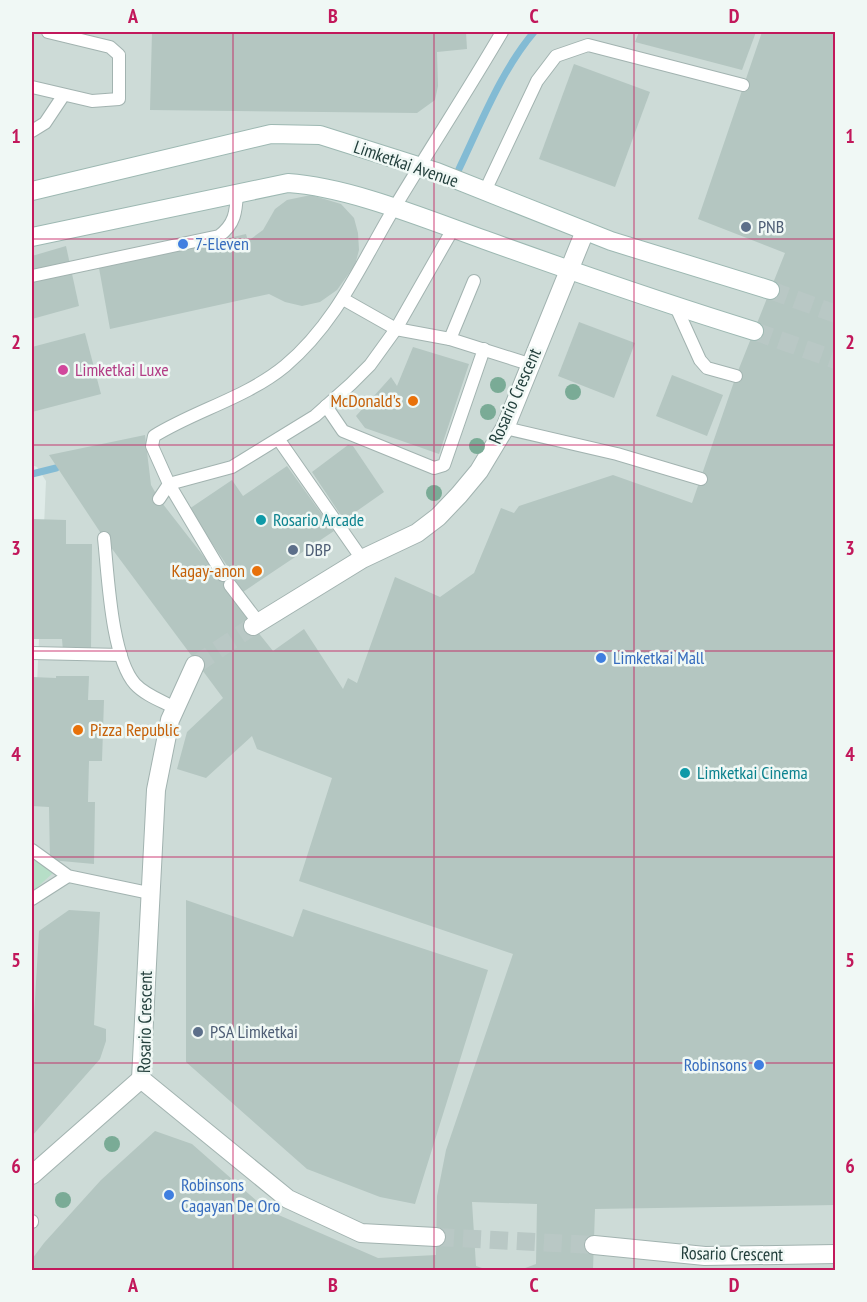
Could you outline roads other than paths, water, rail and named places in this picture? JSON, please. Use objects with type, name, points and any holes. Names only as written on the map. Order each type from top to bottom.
[{"type":"street","name":"Limketkai Avenue","points":[[32,191],[271,134],[320,135],[421,168],[585,231],[770,290]]},
{"type":"street","points":[[32,237],[288,183],[308,184],[453,229],[676,307],[754,331]]},
{"type":"street","name":"Rosario Crescent","points":[[256,624],[362,560],[417,533],[438,517],[479,471],[505,428],[529,364],[585,231]]},
{"type":"street","name":"Rosario Crescent","points":[[195,665],[175,708],[165,738],[156,790],[141,1079],[288,1199],[361,1233],[436,1237]]},
{"type":"street","points":[[32,1175],[141,1079]]},
{"type":"street","name":"Rosario Crescent","points":[[594,1245],[705,1256],[836,1254]]},
{"type":"lane","points":[[32,87],[92,101],[119,99],[120,56],[110,46],[48,32]]},
{"type":"lane","points":[[256,624],[226,580],[169,484],[152,446],[154,436],[247,392],[269,377],[320,333],[343,299],[502,32]]},
{"type":"lane","points":[[484,191],[537,81],[556,56],[588,45],[743,85]]},
{"type":"lane","points":[[32,131],[45,123],[63,96]]},
{"type":"lane","points":[[32,276],[219,236],[229,228],[236,214],[237,193]]},
{"type":"lane","points":[[159,499],[169,484],[232,467],[279,440],[326,406],[370,365],[396,329],[453,229]]},
{"type":"lane","points":[[450,339],[474,281]]},
{"type":"lane","points":[[343,299],[396,329],[450,339],[529,364]]},
{"type":"lane","points":[[676,307],[700,360],[707,368],[736,376]]},
{"type":"lane","points":[[326,406],[343,431],[357,439],[434,468],[444,465],[484,349]]},
{"type":"lane","points":[[505,428],[617,454],[701,479]]},
{"type":"lane","points":[[279,440],[362,560]]},
{"type":"lane","points":[[104,538],[121,655],[136,685],[175,708]]},
{"type":"lane","points":[[32,653],[121,655]]},
{"type":"lane","points":[[32,850],[68,876],[149,893]]},
{"type":"lane","points":[[32,899],[68,876]]},
{"type":"waterway","points":[[459,169],[511,63],[534,32]]},
{"type":"waterway","points":[[32,474],[56,468]]},
{"type":"tunnel","points":[[770,290],[836,314]]},
{"type":"tunnel","points":[[754,331],[836,360]]},
{"type":"tunnel","points":[[195,665],[253,626]]},
{"type":"tunnel","points":[[436,1237],[594,1245]]},
{"type":"place","name":"PNB","points":[[746,227]]},
{"type":"place","name":"7-Eleven","points":[[183,244]]},
{"type":"place","name":"Limketkai Luxe","points":[[63,370]]},
{"type":"place","name":"McDonald's","points":[[413,401]]},
{"type":"place","name":"Rosario Arcade","points":[[261,520]]},
{"type":"place","name":"DBP","points":[[293,550]]},
{"type":"place","name":"Kagay-anon","points":[[257,571]]},
{"type":"place","name":"Limketkai Mall","points":[[601,658]]},
{"type":"place","name":"Pizza Republic","points":[[78,730]]},
{"type":"place","name":"Limketkai Cinema","points":[[685,773]]},
{"type":"place","name":"PSA Limketkai","points":[[198,1032]]},
{"type":"place","name":"Robinsons","points":[[759,1065]]},
{"type":"place","name":"Robinsons Cagayan De Oro","points":[[169,1195]]}]
